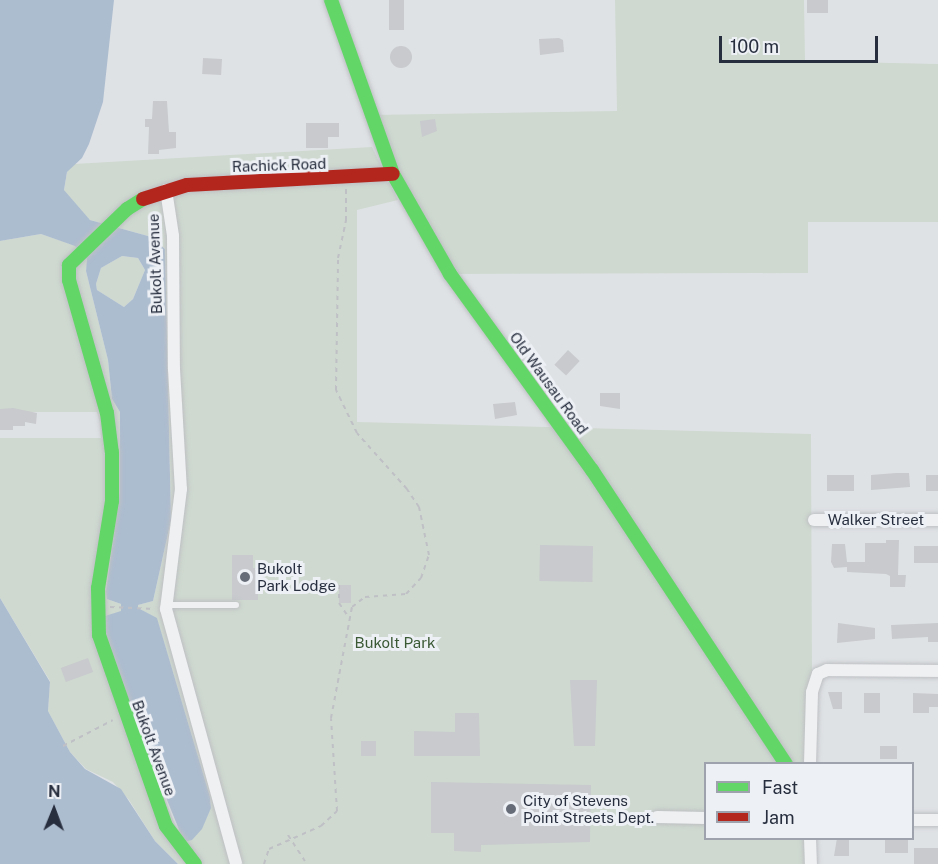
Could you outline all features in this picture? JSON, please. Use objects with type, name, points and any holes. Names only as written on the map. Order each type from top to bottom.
[{"type":"street","name":"Old Wausau Road","points":[[331,0],[393,174],[450,274],[592,470],[785,762]]},
{"type":"street","name":"Rachick Road","points":[[166,190],[187,185],[393,174]]},
{"type":"street","name":"Bukolt Avenue","points":[[195,864],[166,826],[124,714],[99,635],[98,588],[112,501],[112,452],[107,412],[69,280],[69,265],[78,253],[141,198],[166,190],[173,236],[174,369],[181,489],[166,607],[237,864]]},
{"type":"street","name":"Walker Street","points":[[814,520],[938,520]]},
{"type":"street","points":[[810,762],[812,701],[818,674],[827,670],[938,671]]},
{"type":"street","points":[[657,817],[704,818]]},
{"type":"street","points":[[914,820],[938,820]]},
{"type":"street","points":[[810,840],[811,864]]},
{"type":"lane","points":[[166,607],[236,605]]},
{"type":"path","points":[[264,864],[269,849],[289,837],[321,826],[337,811],[332,718],[347,615],[360,598],[406,594],[421,578],[429,555],[419,507],[407,489],[357,433],[336,390],[338,258],[346,221],[346,178]]},
{"type":"path","points":[[339,585],[339,603],[347,615]]},
{"type":"path","points":[[121,608],[166,607]]},
{"type":"path","points":[[63,746],[124,714]]},
{"type":"path","points":[[289,837],[305,861]]},
{"type":"green space","points":[[615,0],[804,0],[805,61],[938,64],[938,222],[808,222],[808,273],[450,274],[372,115],[617,111]]},
{"type":"green space","name":"Bukolt Park","points":[[372,147],[398,200],[357,210],[357,422],[811,434],[812,672],[807,693],[807,762],[704,762],[704,840],[806,840],[806,864],[178,864],[155,841],[129,800],[113,782],[86,769],[70,752],[48,711],[50,681],[0,598],[0,438],[101,438],[97,412],[0,412],[0,241],[41,234],[76,246],[88,259],[86,271],[108,360],[112,399],[120,412],[120,492],[107,599],[121,604],[131,711],[177,830],[211,808],[157,619],[138,608],[138,605],[153,601],[171,520],[165,249],[148,236],[90,220],[67,198],[64,190],[67,172],[74,164]]},
{"type":"green space","points":[[122,256],[138,258],[145,270],[133,299],[124,307],[97,290],[96,284],[101,268]]},
{"type":"water","points":[[0,0],[114,0],[103,102],[82,158],[67,172],[64,190],[90,220],[148,236],[165,249],[171,520],[153,601],[138,605],[138,608],[157,618],[210,797],[211,808],[202,829],[192,840],[184,842],[131,711],[103,626],[105,616],[121,611],[121,604],[107,599],[106,592],[120,492],[120,412],[112,399],[108,360],[86,271],[87,259],[75,246],[41,234],[0,241]],"holes":[[[122,256],[138,258],[145,270],[133,299],[124,307],[97,290],[96,284],[101,268]]]},
{"type":"water","points":[[0,598],[50,682],[48,711],[70,752],[85,769],[121,789],[155,841],[178,864],[0,864]]},
{"type":"building","points":[[389,0],[404,0],[404,30],[389,30]]},
{"type":"building","points":[[807,0],[828,0],[828,13],[807,13]]},
{"type":"building","points":[[559,38],[563,40],[564,52],[540,55],[539,39]]},
{"type":"building","points":[[401,46],[409,49],[412,57],[409,65],[401,68],[393,65],[390,57],[393,49]]},
{"type":"building","points":[[203,58],[222,59],[221,75],[202,74]]},
{"type":"building","points":[[153,101],[167,101],[169,132],[176,132],[176,148],[159,150],[159,154],[148,154],[149,127],[145,127],[145,119],[152,119]]},
{"type":"building","points":[[435,119],[437,131],[422,137],[420,121]]},
{"type":"building","points":[[306,123],[339,123],[339,137],[328,137],[328,148],[306,148]]},
{"type":"building","points":[[568,350],[580,361],[566,376],[554,365]]},
{"type":"building","points":[[600,393],[620,393],[620,409],[600,406]]},
{"type":"building","points":[[515,402],[517,415],[495,419],[493,404]]},
{"type":"building","points":[[13,408],[37,413],[36,424],[25,422],[25,426],[13,426],[13,430],[0,430],[0,409]]},
{"type":"building","points":[[909,473],[910,487],[871,490],[871,475]]},
{"type":"building","points":[[827,475],[854,475],[854,491],[827,491]]},
{"type":"building","points":[[926,475],[938,475],[938,491],[926,491]]},
{"type":"building","points":[[886,540],[899,540],[898,575],[906,575],[905,587],[890,587],[890,576],[886,574],[847,572],[847,567],[834,568],[831,562],[832,544],[845,544],[847,562],[865,562],[865,543],[886,543]]},
{"type":"building","points":[[540,545],[593,546],[592,582],[539,581]]},
{"type":"building","points":[[914,546],[938,546],[938,563],[914,563]]},
{"type":"building","name":"Bukolt Park Lodge","points":[[232,555],[253,555],[253,568],[258,568],[258,600],[232,600]]},
{"type":"building","points":[[339,585],[351,585],[351,603],[339,603]]},
{"type":"building","points":[[838,623],[875,628],[875,639],[837,643]]},
{"type":"building","points":[[938,623],[938,642],[928,642],[928,637],[892,639],[891,625]]},
{"type":"building","points":[[88,658],[93,672],[66,682],[61,668]]},
{"type":"building","points":[[570,680],[597,680],[595,746],[574,746]]},
{"type":"building","points":[[828,692],[842,692],[842,709],[833,709]]},
{"type":"building","points":[[864,693],[880,693],[880,713],[864,713]]},
{"type":"building","points":[[913,693],[938,694],[938,707],[929,707],[929,713],[913,713]]},
{"type":"building","points":[[455,713],[479,713],[480,756],[414,756],[414,731],[455,732]]},
{"type":"building","points":[[361,741],[376,741],[376,756],[361,756]]},
{"type":"building","points":[[880,746],[897,746],[897,759],[880,759]]},
{"type":"building","name":"City of Stevens Point Streets Dept.","points":[[431,782],[591,785],[590,842],[481,845],[481,852],[454,851],[454,833],[431,833]]},
{"type":"building","points":[[837,840],[849,840],[849,856],[834,856]]},
{"type":"building","points":[[885,840],[908,840],[908,853],[885,853]]},
{"type":"building","points":[[914,848],[938,848],[938,864],[914,864]]},
{"type":"traffic: fast","points":[[331,0],[393,174],[450,274],[592,470],[785,762]]},
{"type":"traffic: fast","points":[[143,199],[127,209],[69,265],[69,280],[107,413],[112,452],[112,501],[98,588],[99,635],[166,826],[195,864]]},
{"type":"traffic: jam","points":[[143,199],[187,185],[393,174]]},
{"type":"place","name":"Bukolt Park Lodge","points":[[245,577]]},
{"type":"place","name":"City of Stevens Point Streets Dept.","points":[[511,809]]}]
